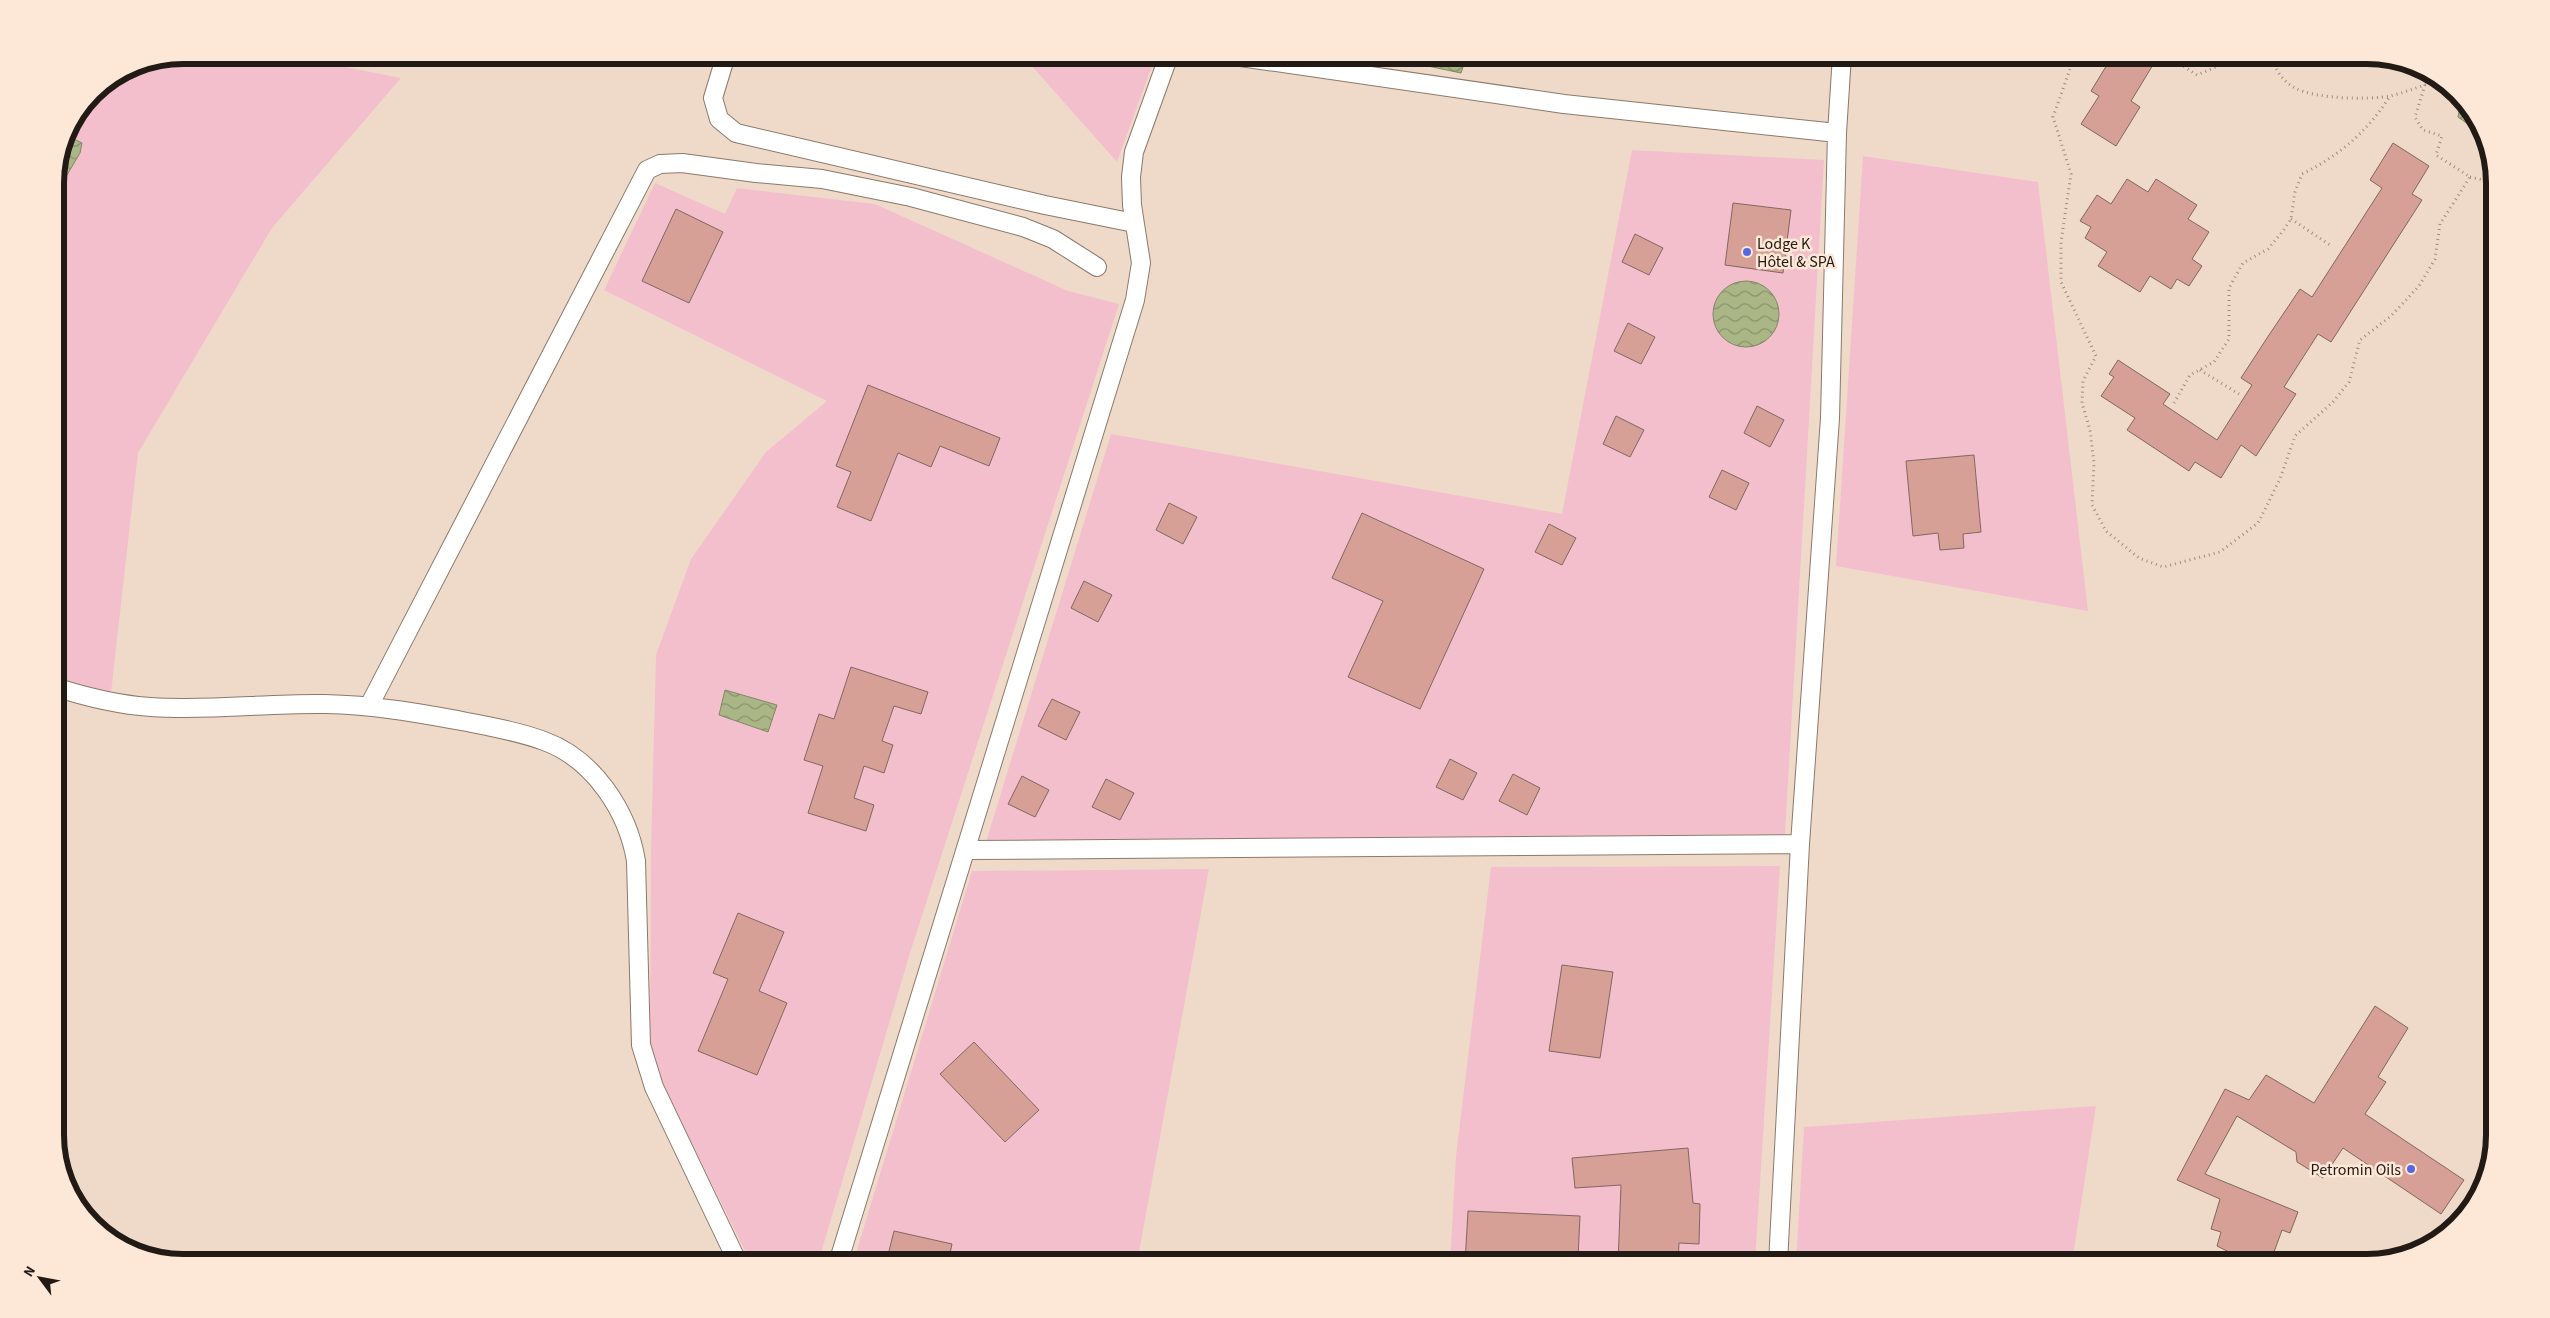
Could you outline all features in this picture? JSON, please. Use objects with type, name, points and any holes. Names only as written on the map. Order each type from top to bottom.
[{"type":"street","points":[[723,64],[713,98],[719,119],[736,133],[1045,205],[1134,223]]},
{"type":"street","points":[[841,1254],[1135,300],[1141,262],[1134,223],[1131,177],[1134,152],[1166,64]]},
{"type":"street","points":[[1289,64],[1564,104],[1837,132]]},
{"type":"street","points":[[1778,1254],[1800,844],[1830,418],[1837,132],[1841,64]]},
{"type":"street","points":[[369,706],[646,170],[660,164],[682,162],[756,173],[822,179],[912,197],[1023,227],[1053,238],[1098,267]]},
{"type":"street","points":[[64,690],[82,696],[151,707],[324,704],[369,706],[484,725],[545,741],[574,756],[586,768],[625,819],[633,841],[636,862],[641,1045],[646,1066],[664,1111],[734,1254]]},
{"type":"street","points":[[966,850],[1800,844]]},
{"type":"path","points":[[2072,64],[2053,117],[2071,174],[2061,242],[2061,282],[2096,356],[2084,381],[2082,403],[2090,430],[2094,463],[2092,505],[2106,531],[2139,558],[2163,567],[2220,552],[2258,523],[2280,479],[2295,436],[2333,402],[2349,382],[2360,340],[2391,316],[2419,286],[2435,259],[2440,224],[2470,177]]},
{"type":"path","points":[[2180,64],[2197,75],[2223,64]]},
{"type":"path","points":[[2273,64],[2274,69],[2294,88],[2318,94],[2335,96],[2390,96],[2431,83]]},
{"type":"path","points":[[2427,80],[2415,117],[2423,130],[2442,136],[2436,155],[2470,177],[2486,181]]},
{"type":"path","points":[[2174,403],[2190,376],[2214,362],[2229,340],[2229,288],[2243,263],[2268,249],[2291,219],[2295,192],[2302,174],[2328,162],[2346,147],[2375,120],[2390,96]]},
{"type":"path","points":[[2291,219],[2330,245]]},
{"type":"path","points":[[2200,370],[2239,394]]},
{"type":"shaded area","points":[[175,64],[330,64],[401,78],[272,228],[138,453],[110,702],[64,686],[64,175],[68,152],[76,130],[93,104],[104,93],[137,73],[160,66]]},
{"type":"shaded area","points":[[1030,64],[1153,64],[1117,162]]},
{"type":"shaded area","points":[[1632,150],[1824,160],[1785,834],[986,842],[1111,434],[1562,514]]},
{"type":"shaded area","points":[[1863,156],[2038,182],[2088,611],[1836,566]]},
{"type":"shaded area","points":[[655,183],[725,214],[737,188],[875,204],[1068,291],[1119,304],[910,953],[821,1254],[747,1254],[650,1059],[651,847],[656,655],[691,559],[766,452],[827,401],[604,290]]},
{"type":"shaded area","points":[[1780,866],[1756,1254],[1451,1254],[1456,1156],[1491,867]]},
{"type":"shaded area","points":[[1209,869],[1139,1254],[856,1254],[972,871]]},
{"type":"shaded area","points":[[2096,1106],[2073,1254],[1797,1254],[1804,1127]]},
{"type":"water","points":[[1423,64],[1464,64],[1461,73]]},
{"type":"water","points":[[2460,108],[2472,127],[2472,127],[2458,117]]},
{"type":"water","points":[[74,139],[82,143],[80,153],[64,180],[65,167],[70,146]]},
{"type":"water","points":[[1739,281],[1753,281],[1765,286],[1774,295],[1779,307],[1777,327],[1770,338],[1753,347],[1739,347],[1727,342],[1718,333],[1713,321],[1713,307],[1718,295],[1727,286]]},
{"type":"water","points":[[725,690],[777,705],[768,732],[719,715]]},
{"type":"building","points":[[2108,64],[2154,64],[2131,101],[2140,107],[2116,146],[2081,124],[2099,96],[2091,91]]},
{"type":"building","points":[[2393,143],[2429,166],[2412,194],[2422,200],[2331,342],[2318,334],[2284,387],[2296,394],[2256,456],[2241,445],[2221,478],[2195,462],[2189,471],[2127,430],[2135,418],[2101,396],[2114,377],[2109,374],[2118,360],[2170,394],[2163,404],[2217,440],[2252,385],[2241,378],[2267,338],[2300,289],[2312,297],[2382,188],[2370,180]]},
{"type":"building","points":[[2127,179],[2148,192],[2156,179],[2197,205],[2188,219],[2209,232],[2192,259],[2202,266],[2189,286],[2177,279],[2171,289],[2150,276],[2140,292],[2098,266],[2107,252],[2085,238],[2091,227],[2080,221],[2097,195],[2111,204]]},
{"type":"building","points":[[1733,203],[1791,210],[1783,273],[1725,265]]},
{"type":"building","points":[[676,209],[723,232],[689,303],[642,281]]},
{"type":"building","points":[[1635,234],[1663,248],[1649,275],[1622,262]]},
{"type":"building","points":[[1628,323],[1655,337],[1641,364],[1614,351]]},
{"type":"building","points":[[868,385],[1000,438],[989,466],[940,446],[931,467],[898,453],[871,521],[837,507],[851,472],[836,466]]},
{"type":"building","points":[[1757,406],[1784,420],[1770,447],[1744,433]]},
{"type":"building","points":[[1616,416],[1644,430],[1630,457],[1603,444]]},
{"type":"building","points":[[1974,455],[1981,532],[1963,534],[1964,548],[1940,550],[1938,533],[1913,536],[1906,461]]},
{"type":"building","points":[[1722,470],[1749,483],[1736,510],[1709,497]]},
{"type":"building","points":[[1169,503],[1197,517],[1183,544],[1156,530]]},
{"type":"building","points":[[1362,513],[1484,569],[1420,709],[1348,677],[1383,601],[1332,578]]},
{"type":"building","points":[[1549,524],[1576,538],[1562,565],[1535,552]]},
{"type":"building","points":[[1084,581],[1112,595],[1098,622],[1071,608]]},
{"type":"building","points":[[851,667],[928,692],[921,714],[894,706],[882,741],[893,745],[884,773],[864,766],[854,798],[874,805],[866,831],[808,813],[823,766],[804,760],[819,714],[834,719]]},
{"type":"building","points":[[1052,699],[1080,712],[1066,740],[1038,726]]},
{"type":"building","points":[[1450,759],[1477,773],[1463,800],[1436,787]]},
{"type":"building","points":[[1513,774],[1540,788],[1527,815],[1499,801]]},
{"type":"building","points":[[1022,776],[1049,790],[1035,817],[1008,804]]},
{"type":"building","points":[[1106,779],[1134,793],[1120,820],[1092,807]]},
{"type":"building","points":[[738,913],[784,932],[759,991],[787,1003],[757,1075],[698,1051],[728,979],[713,973]]},
{"type":"building","points":[[1562,965],[1613,972],[1600,1058],[1549,1051]]},
{"type":"building","points":[[2375,1006],[2408,1028],[2378,1077],[2386,1082],[2365,1114],[2464,1180],[2441,1214],[2343,1148],[2323,1178],[2297,1162],[2296,1152],[2237,1116],[2205,1174],[2298,1212],[2290,1233],[2282,1230],[2273,1254],[2233,1254],[2217,1246],[2221,1232],[2211,1229],[2220,1199],[2177,1180],[2225,1089],[2249,1100],[2266,1075],[2314,1103]]},
{"type":"building","points":[[974,1042],[1039,1110],[1005,1142],[940,1074]]},
{"type":"building","points":[[1688,1148],[1693,1203],[1700,1204],[1699,1244],[1679,1243],[1678,1254],[1618,1254],[1621,1185],[1575,1188],[1572,1158]]},
{"type":"building","points":[[1468,1211],[1580,1216],[1578,1254],[1466,1254]]},
{"type":"building","points":[[894,1231],[952,1244],[950,1254],[888,1254]]},
{"type":"place","name":"Lodge K Hôtel & SPA","points":[[1747,252]]},
{"type":"place","name":"Petromin Oils","points":[[2411,1169]]}]
